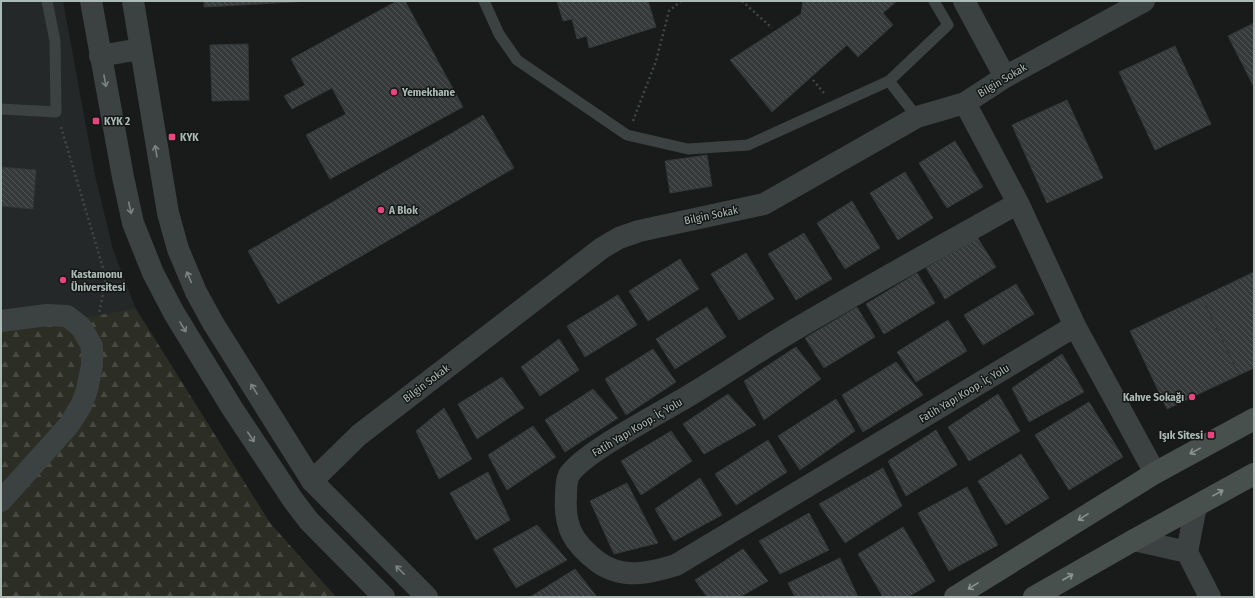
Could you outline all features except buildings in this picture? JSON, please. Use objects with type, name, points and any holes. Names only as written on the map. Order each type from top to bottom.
[{"type":"main road","points":[[954,597],[1155,473],[1254,419]]},
{"type":"main road","points":[[1034,597],[1254,474]]},
{"type":"street","points":[[91,1],[122,177],[133,223],[153,273],[174,312],[232,408],[293,500],[309,521],[384,597]]},
{"type":"street","points":[[133,1],[165,200],[178,249],[187,273],[213,324],[312,481],[427,597]]},
{"type":"street","points":[[964,1],[1005,77]]},
{"type":"street","name":"Bilgin Sokak","points":[[312,481],[359,435],[602,248],[619,238],[639,231],[764,204],[917,118],[965,103],[1005,77],[1144,1]]},
{"type":"street","points":[[100,56],[140,49]]},
{"type":"street","points":[[965,103],[1018,203],[1075,326],[1155,473]]},
{"type":"street","name":"Fatih Yapı Koop. İç Yolu","points":[[1018,203],[788,333],[709,384],[590,455],[569,476],[565,514],[568,527],[583,550],[603,565],[616,571],[630,574],[650,573],[676,565],[1075,326]]},
{"type":"street","points":[[1,321],[47,315],[66,316],[81,327],[92,346],[92,365],[87,390],[81,406],[69,425],[1,501]]},
{"type":"street","points":[[1196,506],[1187,552],[1210,597]]},
{"type":"street","points":[[1134,540],[1187,552]]},
{"type":"lane","points":[[1,109],[56,112],[55,41],[47,1]]},
{"type":"lane","points":[[140,49],[144,1]]},
{"type":"lane","points":[[484,1],[499,34],[517,60],[627,136],[688,148],[748,145],[889,81],[948,25],[934,1]]},
{"type":"lane","points":[[889,81],[917,118]]},
{"type":"path","points":[[627,136],[656,61],[669,11],[681,1]]},
{"type":"path","points":[[742,1],[772,28]]},
{"type":"path","points":[[56,112],[106,278],[92,346]]},
{"type":"shaded area","name":"Kastamonu Üniversitesi","points":[[1,1],[63,1],[95,175],[113,250],[136,309],[270,523],[336,597],[1,597]]},
{"type":"green space","name":"Kastamonu Üniversitesi","points":[[136,309],[270,523],[336,597],[1,597],[1,331]]},
{"type":"place","name":"Yemekhane","points":[[394,92]]},
{"type":"place","name":"KYK 2","points":[[96,121]]},
{"type":"place","name":"KYK","points":[[172,137]]},
{"type":"place","name":"A Blok","points":[[381,210]]},
{"type":"place","name":"Kastamonu Üniversitesi","points":[[63,280]]},
{"type":"place","name":"Kahve Sokağı","points":[[1192,397]]},
{"type":"place","name":"Işık Sitesi","points":[[1211,435]]}]
